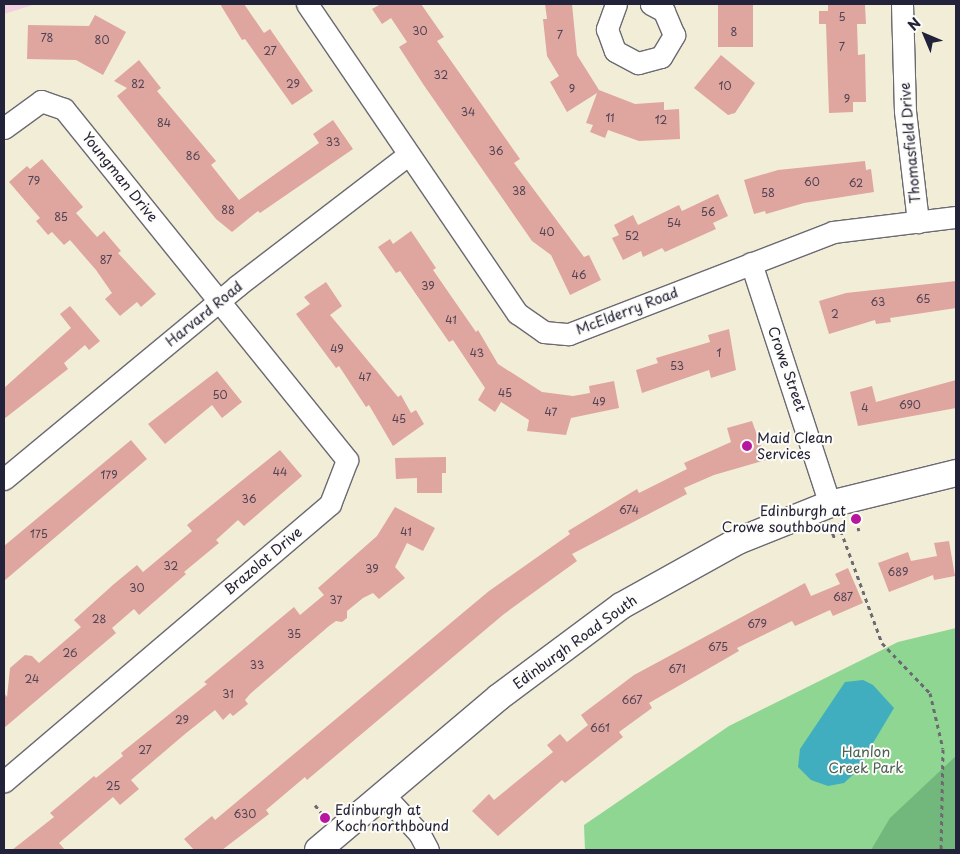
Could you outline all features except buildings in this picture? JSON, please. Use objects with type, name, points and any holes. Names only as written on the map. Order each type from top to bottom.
[{"type":"main road","name":"Edinburgh Road South","points":[[318,850],[499,697],[621,606],[738,542],[830,515],[956,472]]},
{"type":"street","name":"McElderry Road","points":[[307,4],[517,313],[544,332],[569,334],[751,262],[833,232],[956,217]]},
{"type":"street","points":[[616,4],[607,30],[614,51],[638,64],[661,57],[674,36],[664,11],[651,4]]},
{"type":"street","name":"Thomasfield Drive","points":[[902,4],[905,111],[918,222]]},
{"type":"street","name":"Youngman Drive","points":[[4,128],[41,101],[64,109],[220,300]]},
{"type":"street","name":"Harvard Road","points":[[4,479],[220,300],[408,155]]},
{"type":"street","name":"Crowe Street","points":[[751,262],[830,515]]},
{"type":"street","name":"Brazolot Drive","points":[[4,781],[330,504],[347,460],[220,300]]},
{"type":"street","points":[[384,794],[419,834],[428,850]]},
{"type":"path","points":[[830,515],[835,540]]},
{"type":"path","points":[[830,515],[882,643],[930,693],[943,749],[942,850]]},
{"type":"path","points":[[856,518],[859,531]]},
{"type":"path","points":[[315,805],[325,818]]},
{"type":"shaded area","points":[[4,4],[36,4],[4,14]]},
{"type":"green space","name":"Hanlon Creek Park","points":[[956,628],[956,850],[585,850],[584,825],[729,726],[898,642]]},
{"type":"green space","points":[[956,756],[956,850],[871,850],[890,818]]},
{"type":"water","points":[[863,680],[873,685],[894,708],[855,773],[844,783],[828,786],[811,780],[798,767],[800,749],[845,682]]},
{"type":"place","name":"Maid Clean Services","points":[[747,446]]},
{"type":"place","name":"Edinburgh at Crowe southbound","points":[[856,519]]},
{"type":"place","name":"Edinburgh at Koch northbound","points":[[325,818]]}]
